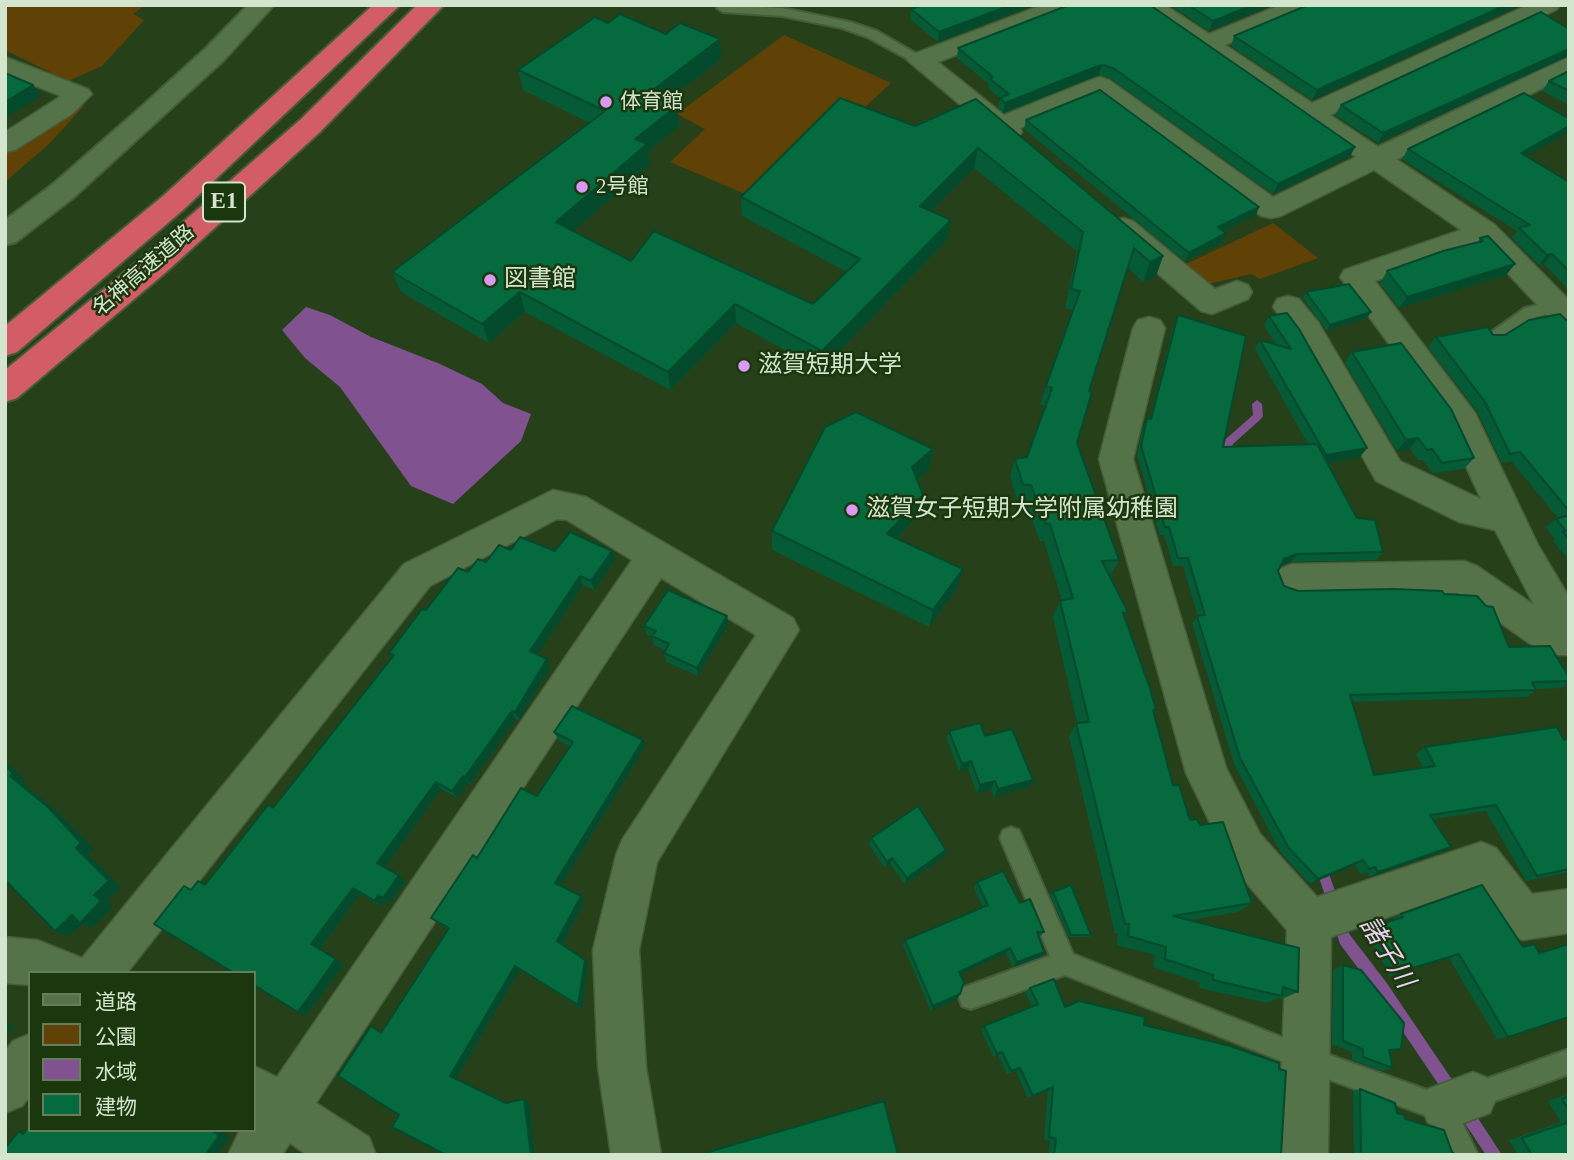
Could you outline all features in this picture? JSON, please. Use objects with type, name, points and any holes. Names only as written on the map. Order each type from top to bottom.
[{"type":"highway","points":[[354,38],[382,5]]},
{"type":"highway","name":"名神高速道路","points":[[5,344],[173,203],[388,5]]},
{"type":"highway","name":"名神高速道路","points":[[5,389],[153,265],[310,125],[432,5]]},
{"type":"street","points":[[5,235],[63,191],[215,54],[262,5]]},
{"type":"street","points":[[920,60],[1064,5]]},
{"type":"street","points":[[1149,5],[1485,232],[1563,313]]},
{"type":"street","points":[[1206,44],[1300,5]]},
{"type":"street","points":[[1310,114],[1548,5]]},
{"type":"street","points":[[920,60],[1033,153]]},
{"type":"street","points":[[5,65],[79,94],[63,108],[5,144]]},
{"type":"street","points":[[1002,126],[1100,85],[1271,209],[1569,65]]},
{"type":"street","points":[[1518,90],[1549,107]]},
{"type":"street","points":[[1107,215],[1212,303],[1237,292]]},
{"type":"street","points":[[1485,232],[1355,276],[1458,414],[1506,517],[1569,632]]},
{"type":"street","points":[[1288,307],[1307,330],[1388,471],[1471,512],[1506,517]]},
{"type":"street","points":[[1149,328],[1116,459],[1207,773],[1245,849],[1327,915]]},
{"type":"street","points":[[100,971],[417,575],[553,504],[574,507],[780,630],[637,855],[616,950],[622,1067],[636,1155]]},
{"type":"street","points":[[253,1155],[269,1100],[656,555]]},
{"type":"street","points":[[1307,571],[1464,577],[1552,638],[1569,638]]},
{"type":"street","points":[[1327,915],[1481,863],[1523,918],[1569,911]]},
{"type":"street","points":[[1303,1155],[1304,1058],[1327,915]]},
{"type":"street","points":[[5,960],[37,963],[59,971]]},
{"type":"street","points":[[5,1088],[28,1060]]},
{"type":"street","points":[[269,1100],[351,1155]]},
{"type":"lane","points":[[723,8],[782,12],[845,25],[872,34],[920,60]]},
{"type":"lane","points":[[1491,338],[1531,312],[1563,313]]},
{"type":"lane","points":[[1011,838],[1065,963]]},
{"type":"lane","points":[[971,998],[1065,963],[1304,1058],[1453,1103],[1569,1061]]},
{"type":"lane","points":[[1453,1103],[1465,1155]]},
{"type":"green space","points":[[5,5],[145,5],[133,14],[144,20],[102,66],[68,81],[5,50]]},
{"type":"green space","points":[[784,35],[891,83],[855,116],[837,109],[743,193],[670,162],[705,129],[677,114]]},
{"type":"green space","points":[[80,104],[84,106],[49,144],[5,182],[5,151]]},
{"type":"green space","points":[[1273,223],[1318,258],[1260,279],[1251,274],[1208,284],[1184,265]]},
{"type":"water","points":[[306,307],[330,315],[371,337],[440,364],[482,384],[503,403],[531,414],[521,441],[453,504],[411,486],[340,387],[305,358],[282,330]]},
{"type":"building","points":[[922,5],[1011,5],[939,32],[911,9]]},
{"type":"building","points":[[1069,5],[1150,5],[1355,147],[1278,184],[1113,68],[1102,65],[1005,103],[1000,98],[1009,94],[958,48]]},
{"type":"building","points":[[1188,5],[1253,5],[1213,21]]},
{"type":"building","points":[[1308,5],[1506,5],[1317,90],[1234,36]]},
{"type":"building","points":[[1541,12],[1569,29],[1569,49],[1383,133],[1341,105]]},
{"type":"building","points":[[620,14],[666,34],[680,23],[720,39],[649,93],[677,106],[635,139],[647,144],[556,222],[631,261],[654,231],[813,304],[860,259],[741,197],[840,98],[915,126],[976,99],[1163,256],[1150,262],[1134,248],[1089,391],[1092,392],[1077,443],[1119,560],[1102,561],[1128,612],[1123,613],[1150,688],[1156,710],[1153,710],[1173,785],[1179,785],[1190,820],[1197,819],[1200,825],[1223,822],[1252,903],[1173,916],[1299,948],[1298,992],[1283,987],[1282,996],[1213,980],[1213,975],[1165,959],[1166,947],[1128,936],[1129,924],[1125,924],[1076,723],[1089,722],[1060,601],[1073,598],[1050,524],[1046,524],[1031,485],[1023,485],[1015,459],[1027,457],[1052,388],[1046,386],[1080,291],[1071,289],[1083,232],[978,148],[920,206],[951,220],[822,351],[735,304],[668,372],[520,292],[482,324],[392,272],[605,111],[518,70],[595,17],[608,23]]},
{"type":"building","points":[[1569,71],[1569,91],[1549,81]]},
{"type":"building","points":[[5,73],[33,85],[5,102]]},
{"type":"building","points":[[1100,90],[1259,207],[1218,227],[1226,233],[1189,253],[1026,120]]},
{"type":"building","points":[[1524,93],[1569,117],[1569,126],[1521,153],[1569,182],[1569,271],[1552,254],[1547,255],[1519,228],[1530,225],[1408,149]]},
{"type":"building","points":[[1488,236],[1515,264],[1407,297],[1387,271],[1443,251],[1483,241],[1480,238]]},
{"type":"building","points":[[1349,284],[1371,312],[1330,325],[1306,292]]},
{"type":"building","points":[[1287,313],[1299,329],[1367,448],[1326,455],[1260,340],[1291,349],[1269,316]]},
{"type":"building","points":[[1560,314],[1569,320],[1569,511],[1520,452],[1510,454],[1485,402],[1436,337],[1488,327],[1493,335],[1505,335],[1529,320]]},
{"type":"building","points":[[1178,315],[1246,336],[1223,447],[1317,444],[1357,518],[1375,520],[1383,552],[1297,554],[1284,559],[1278,571],[1284,586],[1298,591],[1393,589],[1477,596],[1486,606],[1493,607],[1509,647],[1550,646],[1569,681],[1532,682],[1536,690],[1350,695],[1374,775],[1435,766],[1425,747],[1557,727],[1564,740],[1569,739],[1569,869],[1537,876],[1496,805],[1430,815],[1451,847],[1378,872],[1375,867],[1369,869],[1363,860],[1318,879],[1288,847],[1240,758],[1197,616],[1205,615],[1188,558],[1178,558],[1169,527],[1165,527],[1141,446],[1147,418],[1151,419]]},
{"type":"building","points":[[1401,343],[1451,409],[1474,458],[1442,463],[1432,449],[1427,450],[1418,438],[1406,440],[1352,352]]},
{"type":"building","points":[[856,412],[933,449],[912,467],[923,495],[887,534],[963,569],[933,610],[772,531],[825,427]]},
{"type":"building","points":[[1569,515],[1569,539],[1556,519]]},
{"type":"building","points":[[570,532],[612,551],[591,581],[580,576],[530,651],[547,659],[515,712],[512,711],[452,791],[436,782],[377,863],[399,875],[383,898],[378,895],[375,901],[353,888],[311,944],[336,959],[298,1012],[256,986],[256,971],[231,971],[154,924],[184,886],[191,890],[198,881],[205,885],[268,805],[273,808],[394,655],[389,653],[422,609],[426,610],[458,568],[468,572],[478,559],[486,562],[499,545],[511,550],[520,537],[555,551]]},
{"type":"building","points":[[668,590],[727,616],[697,668],[664,653],[669,644],[652,636],[656,631],[644,626]]},
{"type":"building","points":[[572,706],[643,740],[555,883],[581,896],[557,941],[585,960],[578,1005],[515,966],[450,1076],[506,1103],[524,1099],[531,1155],[446,1155],[392,1127],[399,1115],[338,1076],[371,1026],[381,1033],[449,928],[431,918],[473,855],[477,858],[521,788],[537,796],[573,742],[554,732]]},
{"type":"building","points":[[980,723],[985,736],[1012,729],[1033,780],[998,789],[995,781],[980,785],[971,761],[962,764],[949,731]]},
{"type":"building","points":[[5,766],[13,773],[10,776],[49,808],[81,843],[76,848],[109,881],[94,895],[101,901],[80,923],[72,915],[55,931],[5,880]]},
{"type":"building","points":[[918,806],[946,850],[907,878],[892,858],[887,862],[871,838]]},
{"type":"building","points":[[1003,871],[1020,903],[1030,899],[1044,932],[1037,932],[1044,952],[1017,962],[1010,948],[959,972],[964,982],[960,994],[933,1006],[905,940],[988,905],[977,882]]},
{"type":"building","points":[[1071,885],[1091,935],[1071,935],[1053,892]]},
{"type":"building","points":[[1482,885],[1523,947],[1534,944],[1539,953],[1569,944],[1569,1017],[1508,1037],[1459,954],[1399,972],[1375,926]]},
{"type":"building","points":[[1343,965],[1361,970],[1404,1023],[1401,1049],[1389,1050],[1393,1068],[1363,1057],[1363,1049],[1343,1041]]},
{"type":"building","points":[[1054,979],[1065,1007],[1079,1001],[1145,1017],[1144,1025],[1230,1046],[1279,1063],[1279,1069],[1286,1071],[1281,1155],[1054,1155],[1056,1139],[1049,1137],[1053,1087],[1033,1096],[1020,1068],[1011,1071],[1002,1052],[997,1054],[984,1026],[1038,1004],[1030,988]]},
{"type":"building","points":[[1360,1089],[1395,1103],[1397,1113],[1404,1115],[1405,1119],[1444,1130],[1452,1152],[1456,1155],[1361,1155]]},
{"type":"building","points":[[1569,1096],[1569,1110],[1562,1099]]},
{"type":"building","points":[[884,1101],[898,1155],[698,1155]]},
{"type":"building","points":[[1569,1122],[1569,1155],[1532,1155],[1522,1138]]},
{"type":"building","points":[[28,1128],[28,1132],[214,1132],[219,1136],[205,1155],[5,1155],[5,1148],[19,1131],[23,1134]]},
{"type":"waterway","name":"諸子川","points":[[1223,457],[1229,442],[1258,416],[1257,404]]},
{"type":"waterway","name":"諸子川","points":[[1321,866],[1333,903]]},
{"type":"waterway","name":"諸子川","points":[[1339,922],[1345,939],[1452,1092]]},
{"type":"waterway","name":"諸子川","points":[[1463,1108],[1495,1155]]},
{"type":"place","name":"体育館","points":[[606,102]]},
{"type":"place","name":"2号館","points":[[582,187]]},
{"type":"place","name":"図書館","points":[[490,280]]},
{"type":"place","name":"滋賀短期大学","points":[[744,366]]},
{"type":"place","name":"滋賀女子短期大学附属幼稚園","points":[[852,510]]}]
